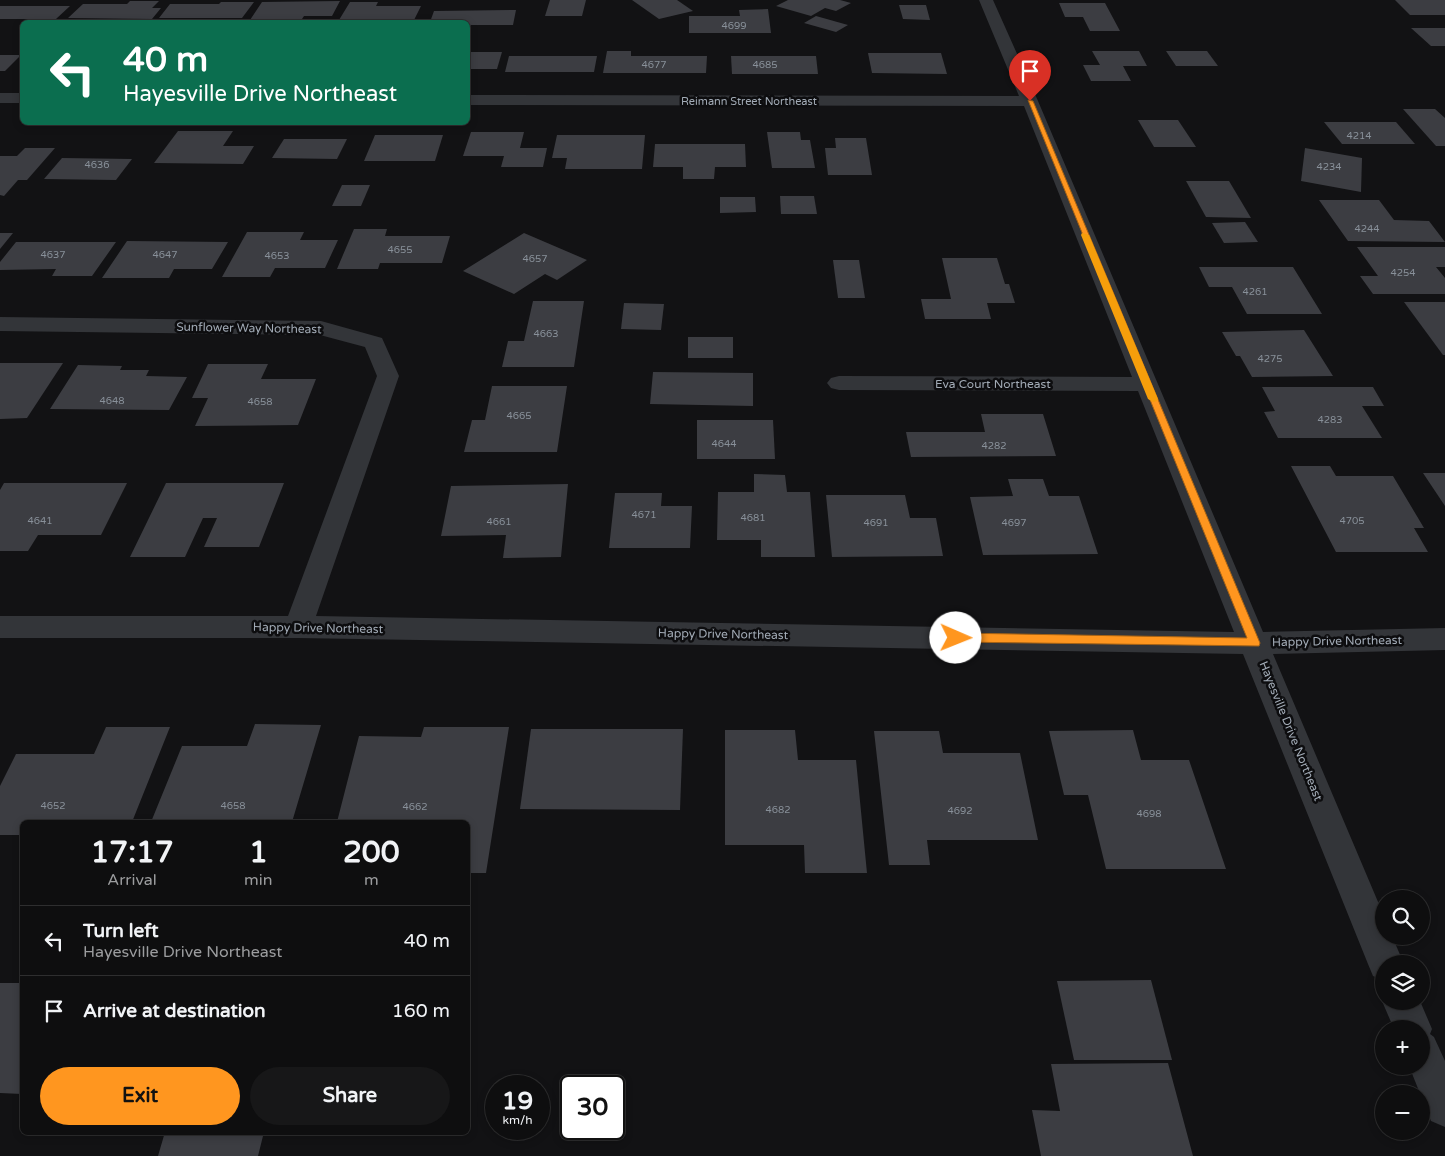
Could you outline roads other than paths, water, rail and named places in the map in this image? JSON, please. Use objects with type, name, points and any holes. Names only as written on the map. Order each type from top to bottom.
[{"type":"street","name":"Hayesville Drive Northeast","points":[[986,0],[1030,101],[1382,955]]},
{"type":"street","points":[[0,98],[20,98]]},
{"type":"street","name":"Reimann Street Northeast","points":[[470,100],[1030,101]]},
{"type":"street","name":"Sunflower Way Northeast","points":[[0,324],[322,328],[374,343],[388,376],[298,627]]},
{"type":"street","name":"Eva Court Northeast","points":[[839,383],[1147,384]]},
{"type":"street","name":"Happy Drive Northeast","points":[[0,627],[298,627],[1254,643],[1445,639]]},
{"type":"street","points":[[1430,1071],[1445,1107]]}]
